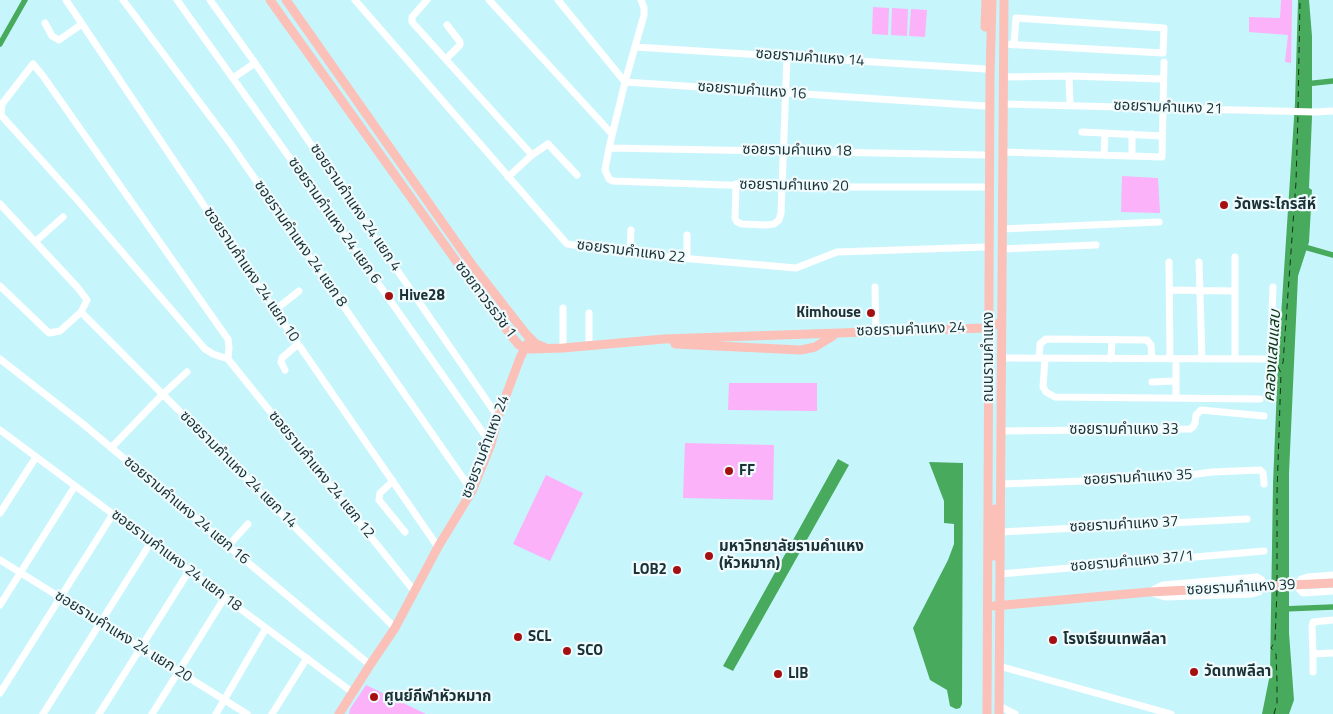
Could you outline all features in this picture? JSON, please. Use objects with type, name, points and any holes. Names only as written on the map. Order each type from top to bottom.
[{"type":"main road","name":"ซอยถาวรธวัช 1","points":[[270,0],[464,272],[513,338],[525,348],[527,343],[526,334],[472,266],[286,0]]},
{"type":"main road","name":"ถนนรามคำแหง","points":[[982,714],[986,0]]},
{"type":"main road","name":"ถนนรามคำแหง","points":[[987,714],[992,0]]},
{"type":"main road","name":"ถนนรามคำแหง","points":[[997,711],[998,0]]},
{"type":"main road","name":"ถนนรามคำแหง","points":[[997,711],[1001,532],[1004,0]]},
{"type":"main road","points":[[311,56],[320,50]]},
{"type":"main road","points":[[984,204],[1002,204]]},
{"type":"main road","points":[[464,272],[467,275],[469,274],[474,270],[472,266]]},
{"type":"main road","name":"ซอยรามคำแหง 24","points":[[340,714],[352,692],[395,628],[438,547],[472,491],[525,348],[549,349],[748,336],[984,328],[1002,322]]},
{"type":"main road","name":"ซอยรามคำแหง 24","points":[[635,342],[646,344],[808,349],[839,333]]},
{"type":"main road","points":[[526,334],[536,344],[549,349]]},
{"type":"main road","points":[[748,336],[768,340],[799,340],[800,345],[798,347],[786,349]]},
{"type":"main road","points":[[513,338],[520,358],[531,353],[549,349]]},
{"type":"main road","name":"ซอยรามคำแหง 39","points":[[982,607],[1150,592],[1333,582]]},
{"type":"street","name":"ซอยรามคำแหง 24 แยก 10","points":[[66,0],[298,344],[438,547]]},
{"type":"street","name":"ซอยรามคำแหง 24 แยก 8","points":[[123,0],[230,143],[472,491]]},
{"type":"street","name":"ซอยรามคำแหง 24 แยก 6","points":[[177,0],[490,444]]},
{"type":"street","name":"ซอยรามคำแหง 24 แยก 4","points":[[210,0],[498,417]]},
{"type":"street","name":"ซอยรามคำแหง 22","points":[[354,0],[567,244],[630,253],[796,268],[837,252],[985,247]]},
{"type":"street","points":[[427,0],[412,17],[412,22],[532,155]]},
{"type":"street","points":[[489,0],[612,134]]},
{"type":"street","points":[[558,0],[625,82]]},
{"type":"street","points":[[609,148],[644,15],[641,0]]},
{"type":"street","points":[[1003,44],[1014,45],[1163,54],[1164,28],[1016,18],[1014,45]]},
{"type":"street","points":[[45,23],[52,36],[59,40],[82,24]]},
{"type":"street","points":[[446,59],[460,45],[460,42],[447,25]]},
{"type":"street","name":"ซอยรามคำแหง 14","points":[[635,47],[985,69]]},
{"type":"street","points":[[736,184],[735,218],[737,222],[766,225],[774,224],[779,220],[781,213],[787,56]]},
{"type":"street","points":[[1002,152],[1162,157],[1164,62]]},
{"type":"street","points":[[233,78],[255,63]]},
{"type":"street","points":[[33,64],[225,335],[229,347],[228,359],[222,359],[205,350],[80,203],[1,115],[2,104],[33,64]]},
{"type":"street","points":[[1069,76],[1070,106]]},
{"type":"street","points":[[1003,77],[1069,76],[1163,79]]},
{"type":"street","name":"ซอยรามคำแหง 16","points":[[625,82],[984,106]]},
{"type":"street","name":"ซอยรามคำแหง 21","points":[[1003,104],[1163,109],[1333,111]]},
{"type":"street","points":[[1082,132],[1162,136]]},
{"type":"street","points":[[1104,154],[1105,133]]},
{"type":"street","points":[[1132,134],[1132,155]]},
{"type":"street","points":[[508,177],[532,155],[548,144],[577,175]]},
{"type":"street","name":"ซอยรามคำแหง 18","points":[[609,148],[984,155]]},
{"type":"street","name":"ซอยรามคำแหง 20","points":[[609,148],[605,170],[607,176],[614,181],[782,187],[984,187]]},
{"type":"street","points":[[0,204],[87,300],[81,312],[60,331],[49,333],[0,286]]},
{"type":"street","points":[[35,242],[63,217]]},
{"type":"street","points":[[1002,229],[1159,222]]},
{"type":"street","points":[[630,253],[631,230]]},
{"type":"street","points":[[686,258],[688,235]]},
{"type":"street","points":[[1002,249],[1096,245]]},
{"type":"street","points":[[1235,257],[1235,359]]},
{"type":"street","points":[[1169,262],[1176,393]]},
{"type":"street","points":[[1199,262],[1202,359]]},
{"type":"street","points":[[875,287],[876,332]]},
{"type":"street","points":[[1002,358],[1272,359],[1273,287]]},
{"type":"street","points":[[1169,290],[1235,291]]},
{"type":"street","points":[[275,310],[299,291]]},
{"type":"street","points":[[563,308],[563,348]]},
{"type":"street","name":"ซอยรามคำแหง 24 แยก 14","points":[[81,312],[395,628]]},
{"type":"street","points":[[589,313],[590,346]]},
{"type":"street","points":[[1152,359],[1151,345],[1146,340],[1046,339],[1040,344],[1043,387],[1046,392],[1055,397],[1260,398]]},
{"type":"street","points":[[1111,359],[1112,340]]},
{"type":"street","points":[[285,370],[281,362],[282,358],[298,344]]},
{"type":"street","name":"ซอยรามคำแหง 24 แยก 16","points":[[0,359],[111,448],[370,665]]},
{"type":"street","name":"ซอยรามคำแหง 24 แยก 12","points":[[228,359],[414,592]]},
{"type":"street","points":[[111,448],[187,372]]},
{"type":"street","points":[[1152,382],[1176,381]]},
{"type":"street","name":"ซอยรามคำแหง 33","points":[[1001,431],[1190,429],[1195,423],[1196,415],[1202,410],[1264,416]]},
{"type":"street","name":"ซอยรามคำแหง 24 แยก 18","points":[[0,430],[352,692]]},
{"type":"street","points":[[0,513],[36,457]]},
{"type":"street","name":"ซอยรามคำแหง 35","points":[[1001,484],[1166,478],[1212,472],[1260,470],[1263,473],[1264,484]]},
{"type":"street","points":[[392,481],[380,493],[379,500],[405,532]]},
{"type":"street","points":[[0,604],[75,486]]},
{"type":"street","points":[[0,693],[113,514]]},
{"type":"street","name":"ซอยรามคำแหง 37","points":[[1001,532],[1247,519]]},
{"type":"street","points":[[228,546],[248,524]]},
{"type":"street","points":[[43,714],[151,542]]},
{"type":"street","name":"ซอยรามคำแหง 37/1","points":[[1000,574],[1264,551]]},
{"type":"street","name":"ซอยรามคำแหง 24 แยก 20","points":[[0,560],[247,714]]},
{"type":"street","points":[[99,714],[189,571]]},
{"type":"street","points":[[1333,575],[1308,577],[1301,579],[1298,584],[1299,589],[1303,592],[1333,591]]},
{"type":"street","name":"ซอยรามคำแหง 39","points":[[1261,578],[1263,581],[1259,592],[1252,594],[1166,597],[1150,592],[1163,585],[1261,578]]},
{"type":"street","points":[[152,714],[224,597]]},
{"type":"street","points":[[1312,672],[1312,623],[1333,620]]},
{"type":"street","points":[[216,714],[266,628]]},
{"type":"street","points":[[1313,654],[1333,653]]},
{"type":"street","points":[[272,714],[306,658]]},
{"type":"street","points":[[999,666],[1171,714]]},
{"type":"street","points":[[997,711],[1015,714]]},
{"type":"shaded area","points":[[1281,0],[1292,0],[1291,63],[1285,62],[1288,35],[1249,32],[1249,17],[1280,18]]},
{"type":"shaded area","points":[[1298,0],[1309,0],[1312,36],[1312,117],[1309,188],[1312,190],[1309,242],[1298,276],[1289,473],[1289,633],[1294,700],[1289,714],[1262,714],[1270,674],[1273,484],[1278,362],[1295,103]]},
{"type":"shaded area","points":[[873,7],[889,8],[888,35],[872,34]]},
{"type":"shaded area","points":[[892,8],[908,9],[907,36],[891,35]]},
{"type":"shaded area","points":[[911,9],[927,10],[925,37],[909,36]]},
{"type":"shaded area","points":[[1122,176],[1158,178],[1160,213],[1121,212]]},
{"type":"shaded area","points":[[729,383],[817,383],[817,411],[728,410]]},
{"type":"shaded area","name":"FF","points":[[685,443],[774,445],[773,500],[683,498]]},
{"type":"shaded area","points":[[838,459],[849,465],[733,671],[723,666]]},
{"type":"shaded area","points":[[929,462],[963,463],[962,704],[960,708],[956,709],[950,706],[947,690],[930,680],[913,628],[948,560],[954,544],[954,524],[944,523],[944,501]]},
{"type":"shaded area","points":[[546,475],[583,493],[550,561],[513,544]]},
{"type":"shaded area","name":"ศูนย์กีฬาหัวหมาก","points":[[366,685],[426,714],[349,714],[350,709]]},
{"type":"waterway","points":[[0,44],[25,0]]},
{"type":"waterway","points":[[1305,84],[1333,81]]},
{"type":"waterway","points":[[1301,246],[1333,255]]},
{"type":"waterway","points":[[1283,609],[1333,607]]},
{"type":"ferry route","points":[[1298,108],[1300,0]]},
{"type":"ferry route","points":[[1277,581],[1277,493],[1281,373],[1278,367],[1283,363],[1296,182],[1298,114]]},
{"type":"ferry route","points":[[1274,714],[1277,703],[1276,654],[1271,648],[1275,641],[1277,590]]},
{"type":"place","name":"วัดพระไกรสีห์","points":[[1224,205]]},
{"type":"place","name":"Hive28","points":[[389,296]]},
{"type":"place","name":"Kimhouse","points":[[871,313]]},
{"type":"place","name":"FF","points":[[729,471]]},
{"type":"place","name":"มหาวิทยาลัยรามคำแหง (หัวหมาก)","points":[[709,556]]},
{"type":"place","name":"LOB2","points":[[677,570]]},
{"type":"place","name":"SCL","points":[[518,637]]},
{"type":"place","name":"โรงเรียนเทพลีลา","points":[[1053,640]]},
{"type":"place","name":"SCO","points":[[567,651]]},
{"type":"place","name":"วัดเทพลีลา","points":[[1194,672]]},
{"type":"place","name":"LIB","points":[[778,674]]},
{"type":"place","name":"ศูนย์กีฬาหัวหมาก","points":[[374,697]]},
{"type":"water label","name":"คลองแสนแสบ","points":[[1273,356]]}]
